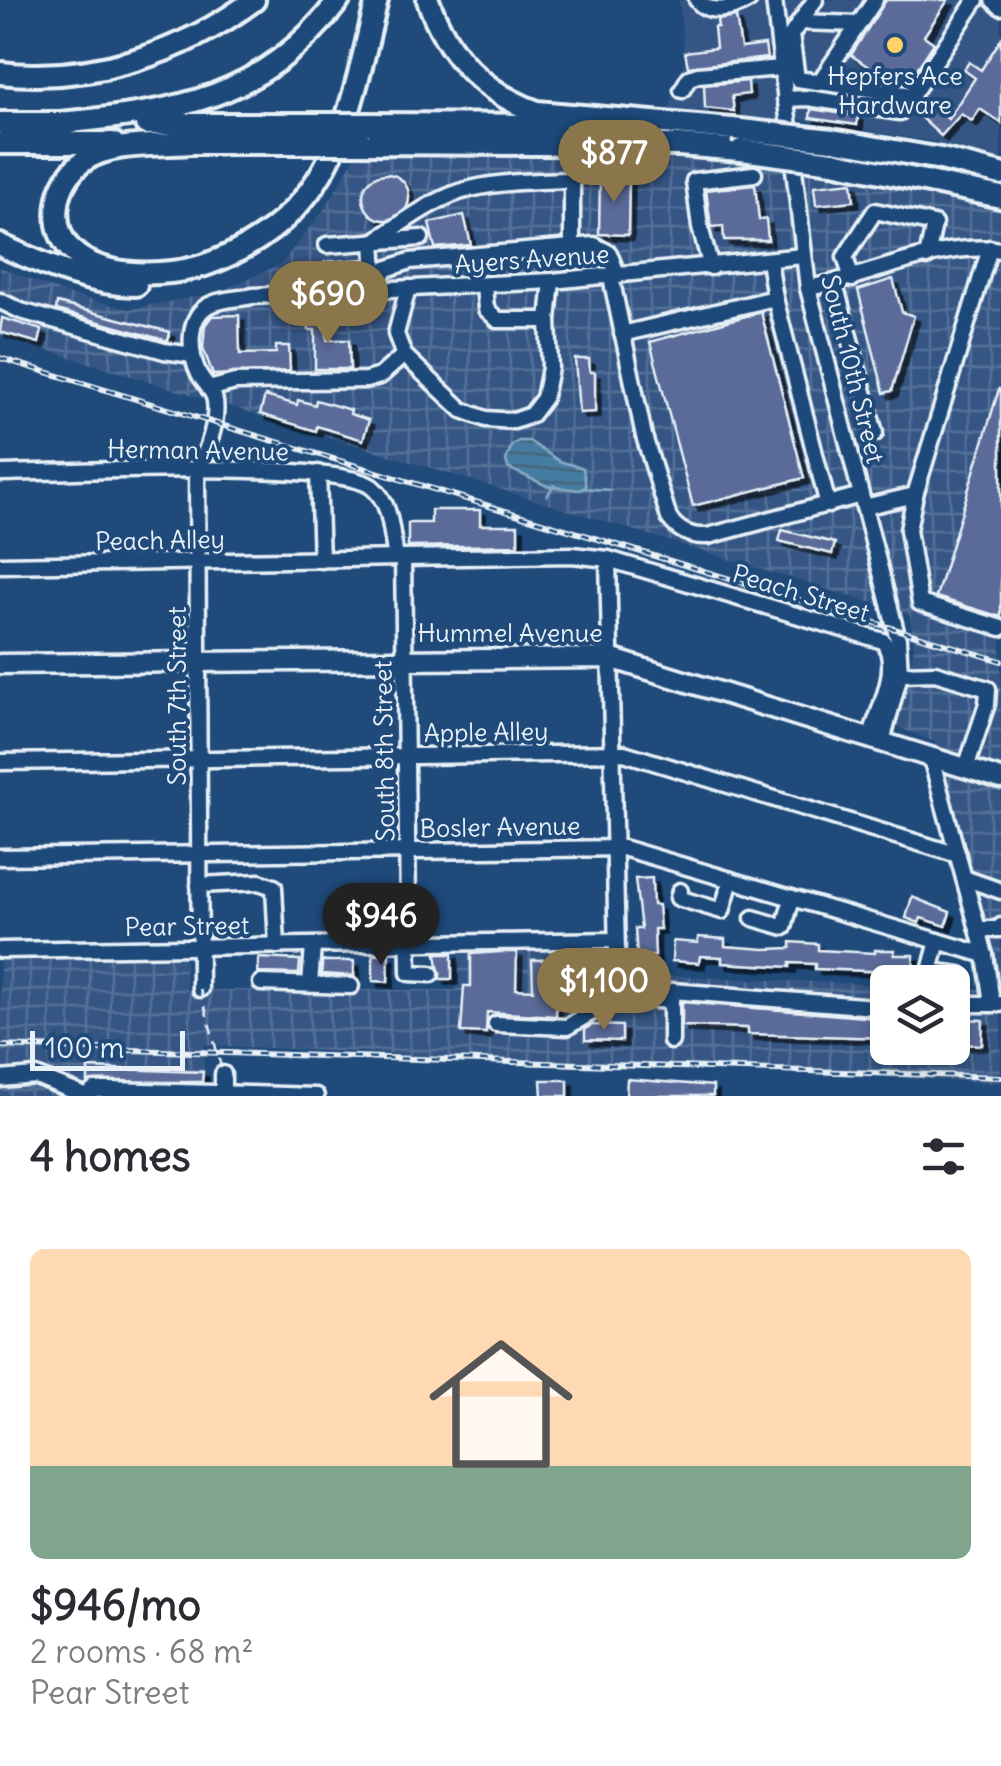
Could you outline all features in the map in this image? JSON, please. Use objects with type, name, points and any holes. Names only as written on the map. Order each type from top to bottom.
[{"type":"highway","points":[[0,73],[25,76],[102,70],[164,51],[217,25],[254,0]]},
{"type":"highway","points":[[60,124],[142,116],[230,89],[289,52],[339,0]]},
{"type":"highway","points":[[377,0],[352,101],[332,153],[306,196],[275,227],[223,258],[172,272],[130,274],[110,270],[92,264],[70,249],[61,234],[57,214],[61,190],[72,172],[86,160],[105,152],[313,134],[366,133],[723,128]]},
{"type":"highway","points":[[0,245],[72,276],[106,284],[182,282],[226,270],[255,255],[300,220],[342,159],[366,88],[388,0]]},
{"type":"highway","points":[[428,0],[436,24],[456,57],[502,96],[537,112],[832,140],[1001,174]]},
{"type":"highway","points":[[0,123],[313,134]]},
{"type":"highway","points":[[366,133],[741,150],[834,162],[1001,197]]},
{"type":"highway","points":[[0,142],[188,143]]},
{"type":"main road","name":"Hummel Avenue","points":[[0,664],[610,658],[1001,779]]},
{"type":"street","points":[[697,0],[710,10],[736,7],[749,0]]},
{"type":"street","name":"South 10th Street","points":[[774,0],[808,288],[898,638],[900,674],[876,740]]},
{"type":"street","points":[[815,0],[791,35],[796,80],[912,95],[976,0]]},
{"type":"street","points":[[819,82],[875,0]]},
{"type":"street","points":[[993,0],[1001,7]]},
{"type":"street","points":[[800,22],[859,24]]},
{"type":"street","points":[[682,90],[689,78],[698,75],[781,68]]},
{"type":"street","points":[[784,100],[808,98],[900,112]]},
{"type":"street","points":[[712,267],[700,227],[694,180],[754,174]]},
{"type":"street","points":[[374,242],[427,207],[467,190],[525,181],[572,180],[572,246]]},
{"type":"street","points":[[852,279],[845,256],[875,210],[934,224],[927,257]]},
{"type":"street","points":[[326,246],[421,238]]},
{"type":"street","points":[[374,242],[375,286]]},
{"type":"street","points":[[375,286],[378,274],[398,263],[572,246],[602,248],[609,254],[644,436],[669,518],[674,526],[691,536],[708,536],[828,505],[914,496]]},
{"type":"street","points":[[808,288],[962,249],[995,249],[914,496],[908,530],[920,603],[1001,628]]},
{"type":"street","name":"Ayers Avenue","points":[[192,355],[194,326],[206,307],[253,296],[375,286],[484,286],[802,256]]},
{"type":"street","points":[[770,261],[775,298],[828,505]]},
{"type":"street","points":[[408,288],[396,334],[404,355],[462,410],[486,420],[522,419],[531,415],[544,398],[550,368],[548,320],[552,281]]},
{"type":"street","points":[[484,286],[486,310],[498,320],[548,320]]},
{"type":"street","points":[[838,295],[875,433]]},
{"type":"street","points":[[622,334],[775,298]]},
{"type":"street","points":[[0,301],[21,311],[192,355]]},
{"type":"street","name":"South 7th Street","points":[[192,355],[201,379],[216,396],[208,444],[197,470],[200,989]]},
{"type":"street","points":[[209,388],[235,382],[366,380],[380,376],[404,355]]},
{"type":"street","points":[[832,380],[858,372]]},
{"type":"street","name":"Herman Avenue","points":[[0,473],[318,473],[360,480],[376,490],[385,504]]},
{"type":"street","points":[[318,473],[321,560],[572,556],[608,559],[618,997]]},
{"type":"street","name":"South 8th Street","points":[[385,504],[400,558],[405,658],[408,851],[404,952]]},
{"type":"street","name":"Peach Street","points":[[608,559],[882,642],[888,650],[889,672],[876,740]]},
{"type":"street","name":"Peach Alley","points":[[0,565],[321,560]]},
{"type":"street","points":[[900,674],[935,673],[988,689],[966,768]]},
{"type":"street","name":"Apple Alley","points":[[0,762],[612,752],[958,855]]},
{"type":"street","points":[[931,758],[996,1004],[970,1004]]},
{"type":"street","name":"Bosler Avenue","points":[[0,858],[614,848],[985,955]]},
{"type":"street","points":[[964,878],[1001,891]]},
{"type":"street","points":[[680,890],[678,898],[722,910],[731,880]]},
{"type":"street","points":[[200,884],[259,882],[274,887],[277,946]]},
{"type":"street","points":[[753,918],[784,928],[792,898]]},
{"type":"street","points":[[978,929],[1001,926]]},
{"type":"street","name":"Pear Street","points":[[0,950],[313,946],[404,952],[615,940]]},
{"type":"street","points":[[932,965],[938,941]]},
{"type":"street","points":[[310,984],[313,946]]},
{"type":"street","points":[[404,952],[409,973],[430,974]]},
{"type":"street","points":[[262,982],[352,986]]},
{"type":"street","points":[[671,1041],[672,992],[870,1007]]},
{"type":"street","points":[[496,1024],[567,1027],[618,997],[671,1001]]},
{"type":"street","points":[[223,1074],[223,1094]]},
{"type":"street","points":[[0,1079],[36,1076],[87,1096],[94,1090],[316,1096]]},
{"type":"path","points":[[200,989],[223,1074]]},
{"type":"shaded area","points":[[679,0],[765,0],[778,119],[671,109],[673,86],[685,61]]},
{"type":"shaded area","points":[[785,0],[981,0],[1001,17],[1001,160],[929,141],[798,119]]},
{"type":"shaded area","points":[[357,153],[633,157],[767,164],[846,173],[1001,210],[1001,984],[935,742],[898,727],[914,647],[910,615],[0,336],[0,267],[64,293],[129,309],[216,293],[281,264],[326,207]]},
{"type":"shaded area","points":[[529,441],[559,461],[583,468],[586,487],[580,490],[547,486],[508,468],[506,460],[512,445]]},
{"type":"shaded area","points":[[624,946],[629,974],[870,984],[870,1065],[970,1065],[970,989],[1001,990],[1001,1083],[204,1045],[204,1089],[86,1086],[80,1096],[0,1096],[0,956],[185,953],[186,990],[456,990],[460,947]]},
{"type":"building","name":"Hepfers Ace Hardware","points":[[886,0],[948,0],[924,36],[934,43],[907,84],[889,81],[851,55]]},
{"type":"building","points":[[736,17],[741,48],[765,45],[767,58],[688,67],[685,52],[716,48],[717,20]]},
{"type":"building","points":[[1001,39],[1001,123],[980,109],[972,121],[961,114],[941,136],[920,117],[932,104],[948,119],[975,78],[964,70],[969,62],[981,70]]},
{"type":"building","points":[[748,81],[749,94],[732,96],[734,111],[705,108],[704,85]]},
{"type":"building","points":[[811,109],[858,116],[857,125],[810,118]]},
{"type":"building","points":[[386,174],[402,181],[409,197],[402,213],[386,220],[370,213],[363,197],[370,181]]},
{"type":"building","points":[[600,175],[629,176],[628,235],[599,234]]},
{"type":"building","points":[[852,182],[854,201],[816,205],[814,186]]},
{"type":"building","points":[[755,185],[759,220],[766,219],[768,240],[724,240],[723,226],[711,227],[706,190]]},
{"type":"building","points":[[464,215],[471,245],[435,248],[429,223]]},
{"type":"building","points":[[363,259],[364,277],[326,280],[325,262]]},
{"type":"building","points":[[893,279],[902,312],[914,316],[892,391],[884,393],[858,290]]},
{"type":"building","points":[[57,303],[170,332],[168,341],[56,310]]},
{"type":"building","points":[[326,312],[327,340],[349,340],[350,369],[315,369],[315,330],[309,330],[308,314]]},
{"type":"building","points":[[761,312],[804,478],[693,506],[650,342]]},
{"type":"building","points":[[239,315],[240,354],[276,353],[276,346],[289,346],[290,371],[213,375],[203,348],[205,325],[212,316]]},
{"type":"building","points":[[2,318],[42,330],[39,343],[0,332]]},
{"type":"building","points":[[575,359],[589,359],[590,372],[595,372],[595,412],[579,413]]},
{"type":"building","points":[[1001,390],[1001,617],[936,597]]},
{"type":"building","points":[[265,396],[297,405],[298,400],[315,405],[316,400],[351,410],[350,414],[369,420],[363,440],[260,414]]},
{"type":"building","points":[[431,510],[480,510],[480,525],[518,525],[518,545],[408,547],[408,523],[431,523]]},
{"type":"building","points":[[782,530],[835,543],[832,554],[779,541]]},
{"type":"building","points":[[652,878],[653,905],[658,905],[660,929],[654,929],[655,956],[637,957],[635,929],[641,929],[635,879]]},
{"type":"building","points":[[912,897],[950,912],[946,926],[906,918]]},
{"type":"building","points":[[698,937],[725,939],[725,946],[765,949],[791,948],[791,942],[818,944],[818,950],[895,950],[894,955],[914,955],[914,965],[870,965],[870,971],[815,969],[815,964],[790,963],[790,967],[722,963],[722,957],[700,956],[699,963],[672,961],[673,941],[698,943]]},
{"type":"building","points":[[517,952],[516,989],[533,990],[532,960],[571,959],[572,980],[557,981],[556,1016],[487,1012],[486,1033],[461,1032],[464,986],[471,986],[471,954]]},
{"type":"building","points":[[436,954],[452,954],[452,979],[440,979]]},
{"type":"building","points":[[373,955],[389,955],[388,982],[373,981]]},
{"type":"building","points":[[259,958],[300,960],[299,974],[258,973]]},
{"type":"building","points":[[322,961],[354,961],[354,976],[322,974]]},
{"type":"building","points":[[592,962],[607,962],[607,986],[592,986]]},
{"type":"building","points":[[682,1002],[870,1018],[870,1037],[748,1034],[748,1028],[682,1026]]},
{"type":"building","points":[[970,1019],[983,1020],[982,1045],[970,1045]]},
{"type":"building","points":[[592,1025],[622,1026],[622,1041],[585,1040],[585,1029]]},
{"type":"building","points":[[88,1068],[203,1072],[202,1082],[88,1082]]},
{"type":"building","points":[[627,1079],[713,1086],[713,1096],[626,1096]]},
{"type":"building","points":[[541,1080],[568,1080],[568,1096],[542,1096]]},
{"type":"waterway","points":[[547,496],[554,485]]},
{"type":"waterway","points":[[582,488],[611,490]]},
{"type":"railway","points":[[0,358],[1001,661]]},
{"type":"railway","points":[[0,1046],[1001,1077]]},
{"type":"place","name":"Hepfers Ace Hardware","points":[[895,45]]}]
